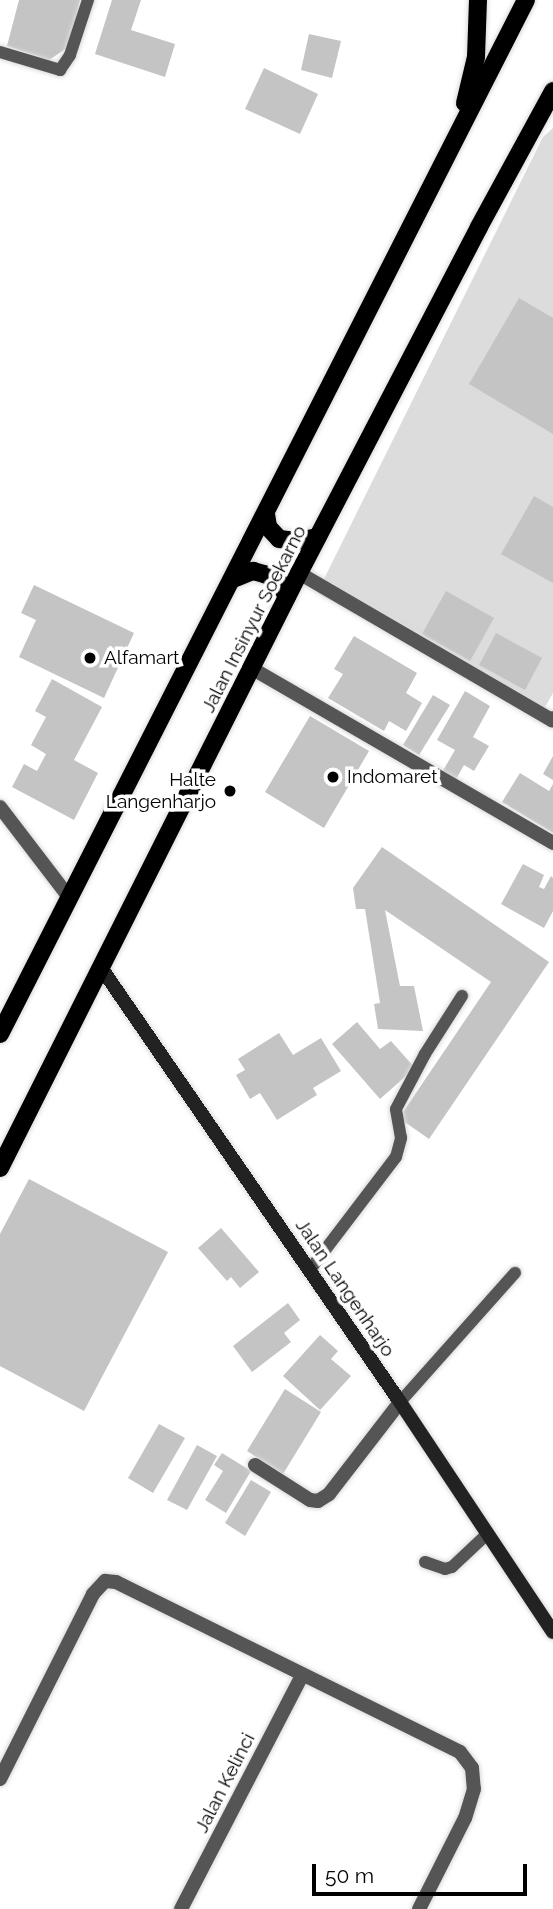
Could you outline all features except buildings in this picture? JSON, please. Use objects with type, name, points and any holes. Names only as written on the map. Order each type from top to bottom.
[{"type":"main road","points":[[459,127],[476,57],[478,0]]},
{"type":"main road","name":"Jalan Insinyur Soekarno","points":[[0,1034],[68,896],[266,514],[459,127],[526,0]]},
{"type":"main road","name":"Jalan Insinyur Soekarno","points":[[0,1168],[299,573],[479,226],[553,92]]},
{"type":"main road","points":[[266,514],[268,527],[279,539],[293,541],[318,537]]},
{"type":"main road","points":[[233,579],[253,571],[264,574],[278,580],[287,597]]},
{"type":"main road","name":"Jalan Langenharjo","points":[[102,969],[400,1402],[553,1632]]},
{"type":"street","points":[[299,573],[553,719]]},
{"type":"street","points":[[253,669],[553,844]]},
{"type":"street","points":[[0,807],[68,896]]},
{"type":"street","points":[[255,1465],[310,1500],[318,1501],[329,1494],[400,1402]]},
{"type":"street","points":[[0,1779],[93,1594],[105,1581],[128,1586],[302,1676],[460,1752],[472,1768],[474,1789],[465,1818],[419,1909]]},
{"type":"street","name":"Jalan Kelinci","points":[[181,1909],[302,1676]]},
{"type":"lane","points":[[0,52],[60,70],[70,55],[88,0]]},
{"type":"lane","points":[[309,1271],[396,1157],[401,1138],[396,1109],[425,1054],[462,996]]},
{"type":"lane","points":[[400,1402],[515,1273]]},
{"type":"lane","points":[[425,1562],[439,1568],[452,1567],[486,1535]]},
{"type":"shaded area","points":[[553,128],[553,693],[540,716],[317,593],[543,137]]},
{"type":"place","name":"Alfamart","points":[[90,658]]},
{"type":"place","name":"Indomaret","points":[[333,777]]},
{"type":"place","name":"Halte Langenharjo","points":[[230,791]]}]
